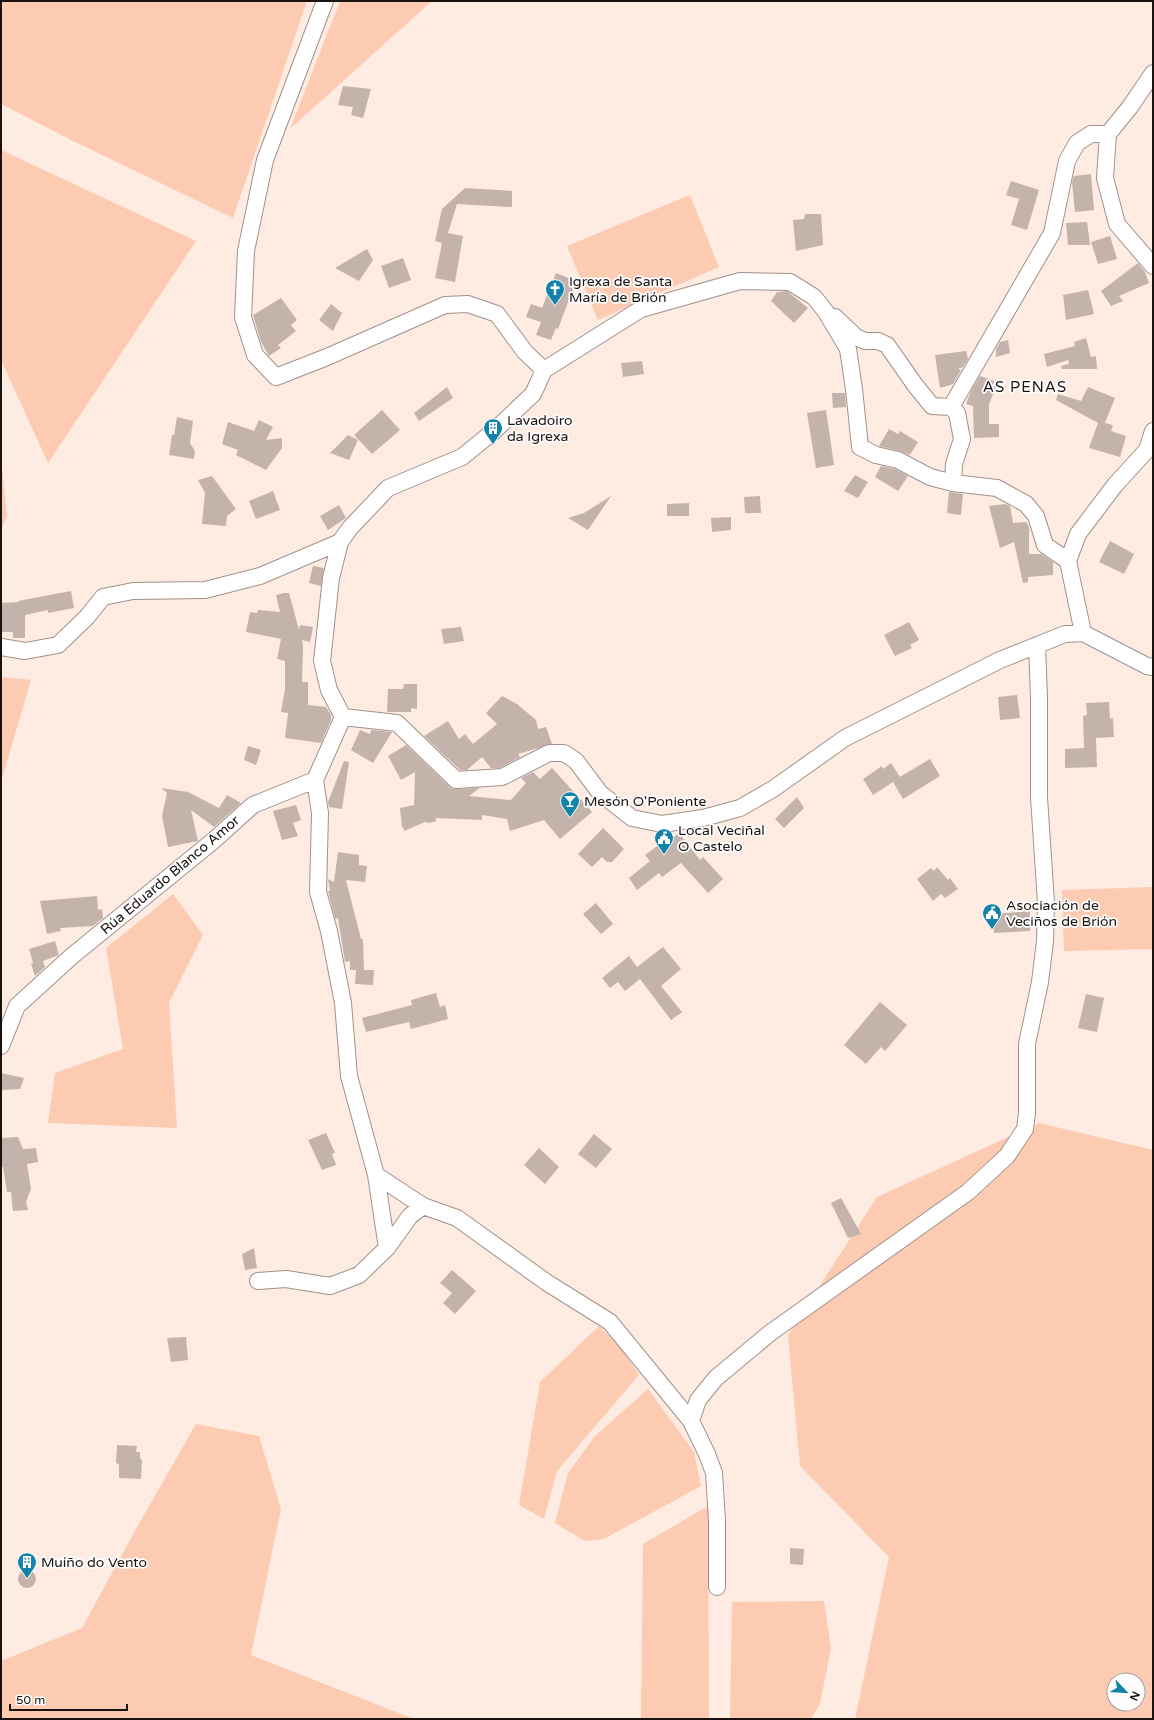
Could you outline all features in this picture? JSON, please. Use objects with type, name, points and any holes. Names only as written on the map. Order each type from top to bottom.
[{"type":"street","points":[[325,1],[265,160],[246,251],[243,317],[254,355],[276,377],[327,357],[445,304],[468,304],[497,314],[525,352],[544,370]]},
{"type":"street","points":[[1153,73],[1108,134],[1105,178],[1118,224],[1153,266]]},
{"type":"street","points":[[951,407],[1052,233],[1067,161],[1077,143],[1091,134],[1108,134]]},
{"type":"street","points":[[343,717],[329,690],[322,661],[331,578],[340,542],[350,528],[388,488],[462,457],[494,431],[532,394],[544,370],[641,309],[740,281],[790,282],[814,297],[826,312],[848,349],[860,446],[876,455],[898,460],[930,477],[953,483],[997,488],[1026,504],[1036,516],[1045,545],[1068,561]]},
{"type":"street","points":[[826,312],[837,319],[856,337],[865,341],[878,341],[887,345],[915,385],[932,406],[951,407],[957,413],[962,439],[954,464],[953,483]]},
{"type":"street","points":[[1083,633],[1068,561],[1078,534],[1115,485],[1147,450],[1153,430]]},
{"type":"street","points":[[1,647],[25,651],[58,645],[88,617],[103,597],[133,591],[205,590],[260,576],[340,542]]},
{"type":"street","points":[[343,717],[397,723],[456,780],[502,777],[549,753],[564,753],[576,761],[600,794],[632,818],[662,824],[703,818],[740,808],[773,789],[845,738],[1000,660],[1065,634],[1083,633],[1141,663],[1153,667]]},
{"type":"street","points":[[691,1420],[698,1400],[716,1378],[770,1333],[968,1192],[1007,1156],[1025,1129],[1027,1112],[1027,1044],[1040,982],[1045,941],[1046,903],[1039,797],[1039,698],[1037,645]]},
{"type":"street","points":[[343,717],[315,780],[320,813],[318,892],[329,931],[342,1003],[349,1076],[376,1175],[387,1248]]},
{"type":"street","name":"Rúa Eduardo Blanco Amor","points":[[1,1046],[17,1006],[72,956],[207,846],[253,805],[315,780]]},
{"type":"street","points":[[376,1175],[423,1206],[457,1218],[546,1282],[610,1322],[691,1420],[707,1454],[714,1472],[717,1521],[717,1587]]},
{"type":"street","points":[[258,1281],[286,1280],[330,1286],[358,1274],[387,1248],[410,1216],[423,1206]]},
{"type":"shaded area","points":[[1,1],[307,1],[233,218],[75,142],[1,104]]},
{"type":"shaded area","points":[[340,1],[432,1],[290,129]]},
{"type":"shaded area","points":[[1,150],[196,241],[48,463],[1,360]]},
{"type":"shaded area","points":[[690,195],[719,267],[598,320],[567,246]]},
{"type":"shaded area","points":[[1,458],[7,516],[1,530]]},
{"type":"shaded area","points":[[1,677],[31,680],[1,782]]},
{"type":"shaded area","points":[[1153,887],[1153,949],[1064,951],[1062,890]]},
{"type":"shaded area","points":[[173,894],[203,935],[169,1003],[177,1128],[48,1123],[55,1073],[123,1049],[106,948]]},
{"type":"shaded area","points":[[1039,1123],[1153,1150],[1153,1719],[855,1719],[889,1557],[800,1466],[788,1335],[877,1197]]},
{"type":"shaded area","points":[[599,1326],[619,1345],[639,1375],[557,1471],[544,1519],[519,1505],[540,1382]]},
{"type":"shaded area","points":[[648,1389],[694,1452],[701,1486],[604,1539],[585,1541],[555,1523],[568,1473],[595,1436]]},
{"type":"shaded area","points":[[196,1424],[259,1436],[281,1509],[251,1655],[414,1719],[1,1719],[1,1661],[82,1628]]},
{"type":"shaded area","points":[[708,1506],[709,1719],[641,1719],[643,1544]]},
{"type":"shaded area","points":[[824,1601],[831,1648],[820,1704],[811,1719],[730,1719],[732,1602]]},
{"type":"building","points":[[343,86],[371,89],[363,118],[351,115],[353,107],[338,105]]},
{"type":"building","points":[[1091,174],[1094,210],[1075,212],[1072,182],[1074,176]]},
{"type":"building","points":[[1011,181],[1039,190],[1027,230],[1011,225],[1019,199],[1006,195]]},
{"type":"building","points":[[465,188],[512,191],[512,207],[457,204],[448,233],[463,236],[455,282],[435,278],[442,243],[435,241],[442,209]]},
{"type":"building","points":[[805,214],[821,214],[823,245],[796,251],[793,220],[804,219]]},
{"type":"building","points":[[1087,222],[1090,245],[1068,245],[1066,223]]},
{"type":"building","points":[[1110,236],[1117,259],[1098,264],[1091,242]]},
{"type":"building","points":[[367,249],[373,260],[359,281],[335,268]]},
{"type":"building","points":[[403,258],[411,280],[389,288],[381,266]]},
{"type":"building","points":[[1138,263],[1145,272],[1149,283],[1119,296],[1123,301],[1111,306],[1101,291]]},
{"type":"building","name":"Igrexa de Santa María de Brión","points":[[556,273],[576,281],[558,329],[556,328],[551,340],[536,335],[541,322],[526,317],[531,304],[542,308]]},
{"type":"building","points":[[1088,290],[1094,314],[1066,320],[1063,295]]},
{"type":"building","points":[[787,291],[808,308],[794,323],[771,301],[777,292]]},
{"type":"building","points":[[281,298],[297,320],[291,325],[296,331],[278,345],[281,348],[269,356],[261,342],[253,315]]},
{"type":"building","points":[[331,304],[342,313],[333,331],[319,320]]},
{"type":"building","points":[[1086,338],[1091,357],[1096,356],[1097,369],[1062,369],[1061,366],[1069,364],[1068,360],[1047,367],[1044,354],[1075,346],[1074,342]]},
{"type":"building","points":[[1008,340],[1010,353],[996,357],[996,349],[1000,342]]},
{"type":"building","points":[[966,351],[968,359],[963,367],[958,369],[961,370],[953,384],[940,388],[935,355]]},
{"type":"building","points":[[642,361],[644,374],[623,377],[621,363]]},
{"type":"building","points":[[980,376],[994,381],[992,386],[996,387],[989,404],[989,424],[999,424],[999,437],[974,438],[973,406],[966,404],[971,391]]},
{"type":"building","points":[[447,387],[453,398],[419,421],[414,413]]},
{"type":"building","points":[[1088,387],[1115,398],[1105,423],[1113,425],[1111,431],[1126,436],[1120,457],[1089,448],[1098,423],[1056,400],[1058,394],[1081,401]]},
{"type":"building","points":[[832,393],[845,393],[846,407],[833,408]]},
{"type":"building","points":[[382,410],[400,430],[372,454],[354,435]]},
{"type":"building","points":[[826,410],[834,465],[816,468],[807,413]]},
{"type":"building","points":[[177,417],[193,421],[190,443],[195,451],[194,459],[169,455]]},
{"type":"building","points":[[259,420],[273,427],[266,440],[282,438],[282,448],[266,470],[236,455],[238,450],[222,444],[228,422],[254,431]]},
{"type":"building","points":[[889,429],[898,434],[900,431],[918,442],[910,455],[879,446]]},
{"type":"building","points":[[348,435],[358,440],[349,460],[330,453]]},
{"type":"building","points":[[881,466],[895,469],[908,476],[898,491],[875,477]]},
{"type":"building","points":[[855,475],[868,482],[858,498],[844,491]]},
{"type":"building","points":[[212,476],[236,509],[227,516],[226,526],[202,524],[205,493],[198,480]]},
{"type":"building","points":[[273,491],[280,510],[256,519],[249,501]]},
{"type":"building","points":[[949,492],[963,494],[961,515],[947,513]]},
{"type":"building","points":[[611,496],[588,530],[568,518],[584,513]]},
{"type":"building","points":[[760,496],[761,513],[745,513],[744,497]]},
{"type":"building","points":[[689,503],[689,516],[667,516],[667,504]]},
{"type":"building","points":[[1006,504],[1010,506],[1013,523],[1026,522],[1029,527],[1029,554],[1041,554],[1053,562],[1053,575],[1028,577],[1028,582],[1023,583],[1014,542],[1000,548],[989,506]]},
{"type":"building","points":[[339,505],[346,518],[328,530],[320,516]]},
{"type":"building","points":[[731,517],[731,530],[712,532],[711,518]]},
{"type":"building","points":[[1110,541],[1134,554],[1124,574],[1099,562]]},
{"type":"building","points":[[313,566],[324,568],[321,586],[309,583]]},
{"type":"building","points":[[71,591],[74,608],[48,613],[48,610],[25,615],[25,638],[13,638],[13,632],[1,632],[1,603],[19,602],[18,601]]},
{"type":"building","points":[[289,593],[299,630],[300,625],[313,627],[310,642],[302,640],[302,682],[308,682],[308,705],[326,707],[331,715],[331,720],[321,743],[285,738],[288,713],[281,712],[285,689],[285,661],[277,659],[281,639],[246,632],[250,612],[257,613],[258,610],[280,612],[276,595]]},
{"type":"building","points":[[909,622],[919,640],[910,645],[912,648],[895,656],[884,635]]},
{"type":"building","points":[[461,627],[464,641],[444,644],[441,629]]},
{"type":"building","points":[[404,684],[417,684],[417,709],[411,708],[411,712],[387,712],[388,689],[403,689]]},
{"type":"building","points":[[1017,695],[1020,718],[1000,720],[998,697]]},
{"type":"building","points":[[502,696],[517,704],[536,720],[538,729],[546,727],[552,744],[518,754],[520,757],[499,768],[491,768],[482,757],[467,770],[460,770],[424,736],[448,721],[459,739],[465,734],[473,744],[497,724],[486,713]]},
{"type":"building","points":[[1109,702],[1110,719],[1113,718],[1114,737],[1096,738],[1097,767],[1065,768],[1065,749],[1084,748],[1083,716],[1087,715],[1086,703]]},
{"type":"building","points":[[360,730],[370,734],[371,730],[392,732],[373,763],[351,750]]},
{"type":"building","points":[[406,745],[452,789],[480,788],[469,796],[511,800],[526,783],[521,778],[533,772],[540,779],[552,768],[592,812],[560,839],[544,820],[510,831],[507,819],[482,815],[482,820],[436,818],[436,821],[429,823],[425,822],[404,831],[402,827],[400,808],[414,805],[415,772],[401,780],[388,756]]},
{"type":"building","points":[[248,746],[261,750],[256,765],[244,760]]},
{"type":"building","points":[[930,759],[940,776],[903,799],[893,782],[873,795],[863,779],[882,766],[883,769],[891,763],[900,777]]},
{"type":"building","points":[[344,761],[349,762],[342,809],[329,807],[328,802]]},
{"type":"building","points":[[161,788],[188,792],[219,808],[227,795],[241,803],[214,827],[191,810],[198,841],[168,847],[162,816],[167,793]]},
{"type":"building","points":[[797,797],[804,808],[784,828],[775,819]]},
{"type":"building","points":[[296,805],[301,820],[293,823],[298,836],[282,840],[273,811]]},
{"type":"building","points":[[603,828],[624,849],[612,862],[607,862],[602,857],[592,867],[578,854]]},
{"type":"building","points":[[679,833],[700,860],[703,857],[723,879],[708,893],[681,863],[662,877],[659,873],[637,890],[629,878],[650,861],[645,855],[668,838],[670,840]]},
{"type":"building","points":[[338,852],[359,855],[359,865],[367,866],[365,882],[346,880],[361,939],[363,939],[364,970],[374,970],[373,985],[355,984],[356,970],[350,970],[350,961],[345,962],[338,918],[335,919],[328,891],[330,891],[328,879],[334,882]]},
{"type":"building","points":[[937,867],[948,880],[950,878],[958,889],[945,898],[941,894],[933,901],[917,879],[931,868],[934,871]]},
{"type":"building","points":[[97,896],[98,910],[102,909],[103,918],[93,926],[60,928],[61,931],[47,934],[40,901]]},
{"type":"building","points":[[596,903],[613,924],[601,934],[583,914]]},
{"type":"building","points":[[1030,911],[1030,931],[994,933],[993,914]]},
{"type":"building","points":[[55,941],[59,955],[43,961],[45,967],[35,976],[31,964],[33,963],[29,949]]},
{"type":"building","points":[[663,947],[681,969],[661,986],[682,1012],[671,1020],[640,979],[625,991],[618,982],[610,988],[602,978],[629,956],[637,967]]},
{"type":"building","points":[[436,993],[440,1007],[445,1005],[448,1019],[411,1029],[409,1022],[366,1032],[362,1018],[412,1005],[411,1000]]},
{"type":"building","points":[[1086,994],[1104,998],[1097,1032],[1078,1028]]},
{"type":"building","points":[[880,1002],[907,1025],[885,1051],[881,1047],[866,1064],[844,1045]]},
{"type":"building","points":[[1,1073],[24,1078],[20,1089],[1,1090]]},
{"type":"building","points":[[326,1133],[335,1153],[332,1154],[336,1165],[322,1170],[308,1140]]},
{"type":"building","points":[[594,1134],[612,1149],[596,1168],[578,1154]]},
{"type":"building","points":[[18,1137],[23,1149],[36,1148],[38,1162],[27,1164],[31,1189],[26,1202],[28,1210],[13,1211],[11,1192],[7,1192],[3,1167],[1,1167],[1,1138]]},
{"type":"building","points":[[539,1148],[559,1167],[545,1184],[524,1165]]},
{"type":"building","points":[[841,1198],[861,1234],[848,1238],[831,1203]]},
{"type":"building","points":[[254,1248],[257,1268],[245,1270],[242,1254]]},
{"type":"building","points":[[452,1270],[476,1291],[455,1314],[443,1303],[452,1293],[440,1283]]},
{"type":"building","points":[[186,1337],[188,1360],[171,1362],[167,1338]]},
{"type":"building","points":[[117,1445],[137,1446],[136,1452],[140,1452],[140,1459],[142,1460],[141,1479],[119,1478],[119,1464],[116,1463]]},
{"type":"building","points":[[790,1548],[804,1549],[803,1565],[790,1564]]},
{"type":"building","name":"Muíño do Vento","points":[[27,1570],[33,1573],[36,1579],[33,1585],[27,1588],[21,1585],[18,1579],[21,1573]]},
{"type":"place","name":"Igrexa de Santa María de Brión","points":[[555,306]]},
{"type":"place","name":"Lavadoiro da Igrexa","points":[[493,445]]},
{"type":"place","name":"Mesón O'Poniente","points":[[570,818]]},
{"type":"place","name":"Local Veciñal O Castelo","points":[[664,855]]},
{"type":"place","name":"Asociación de Veciños de Brión","points":[[992,930]]},
{"type":"place","name":"Muíño do Vento","points":[[27,1579]]},
{"type":"district","name":"AS PENAS","points":[[1025,387]]}]
